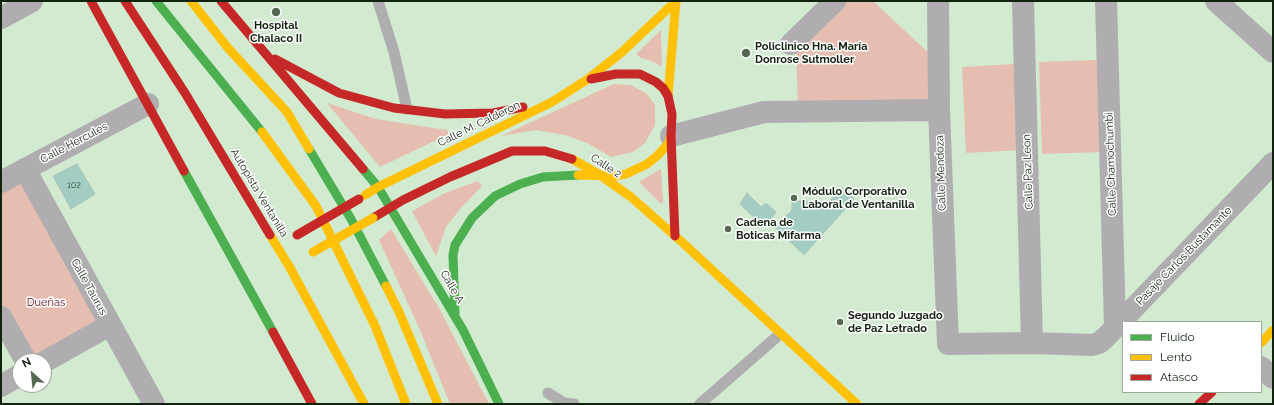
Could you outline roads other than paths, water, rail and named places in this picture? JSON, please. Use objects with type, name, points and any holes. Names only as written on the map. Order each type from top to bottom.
[{"type":"main road","points":[[91,1],[312,404]]},
{"type":"main road","name":"Autopista Ventanilla","points":[[125,1],[185,93],[288,241],[292,265],[364,404]]},
{"type":"main road","points":[[156,1],[250,116],[316,206],[330,231],[375,326],[406,404]]},
{"type":"main road","points":[[191,1],[228,48],[287,112],[350,219],[399,312],[438,404]]},
{"type":"main road","points":[[221,1],[264,54],[378,187]]},
{"type":"main road","points":[[668,96],[676,1]]},
{"type":"main road","name":"Calle M. Calderon","points":[[288,241],[378,187],[552,102],[588,79],[622,52],[676,1]]},
{"type":"main road","points":[[264,54],[339,93],[394,108],[445,114],[493,113],[552,102]]},
{"type":"main road","points":[[588,79],[616,74],[640,74],[656,82],[663,88],[668,96],[672,114],[671,136],[675,236]]},
{"type":"main road","points":[[455,316],[453,255],[455,245],[472,218],[496,196],[520,184],[543,177],[600,175],[615,176],[626,174],[647,164],[663,150],[671,136]]},
{"type":"main road","name":"Calle 2","points":[[310,254],[403,200],[475,166],[512,151],[545,151],[570,158],[600,175],[631,198],[675,236],[857,404]]},
{"type":"main road","name":"Calle A","points":[[378,187],[464,330],[499,404]]},
{"type":"main road","points":[[1262,342],[1273,330]]},
{"type":"main road","points":[[1199,404],[1211,393]]},
{"type":"street","points":[[1,18],[32,1]]},
{"type":"street","points":[[791,44],[835,1]]},
{"type":"street","name":"Calle Mendoza","points":[[938,1],[939,110],[948,344]]},
{"type":"street","name":"Calle Paz Leon","points":[[1023,1],[1032,343]]},
{"type":"street","name":"Calle Chamochumbi","points":[[1106,1],[1116,327]]},
{"type":"street","points":[[1216,1],[1273,52]]},
{"type":"street","name":"Calle Hercules","points":[[1,182],[148,104]]},
{"type":"street","points":[[671,136],[764,112],[939,110]]},
{"type":"street","name":"Pasaje Carlos Bustamante","points":[[948,344],[1032,343],[1092,345],[1098,343],[1116,327],[1273,163]]},
{"type":"street","name":"Calle Taurus","points":[[25,169],[154,404]]},
{"type":"street","points":[[1,317],[21,353]]},
{"type":"street","points":[[52,358],[110,325]]},
{"type":"street","points":[[1262,367],[1273,378]]},
{"type":"street","points":[[1,386],[12,380]]},
{"type":"lane","points":[[378,1],[394,52],[407,109]]},
{"type":"lane","points":[[700,404],[780,334]]},
{"type":"lane","points":[[548,393],[564,403],[574,404]]},
{"type":"place","name":"Hospital Chalaco II","points":[[276,12]]},
{"type":"place","name":"Policlinico Hna. María Donrose Sutmoller","points":[[746,53]]},
{"type":"place","name":"Módulo Corporativo Laboral de Ventanilla","points":[[794,198]]},
{"type":"place","name":"Cadena de Boticas Mifarma","points":[[728,229]]},
{"type":"place","name":"Segundo Juzgado de Paz Letrado","points":[[840,322]]},
{"type":"park label","name":"Dueñas","points":[[46,303]]}]
